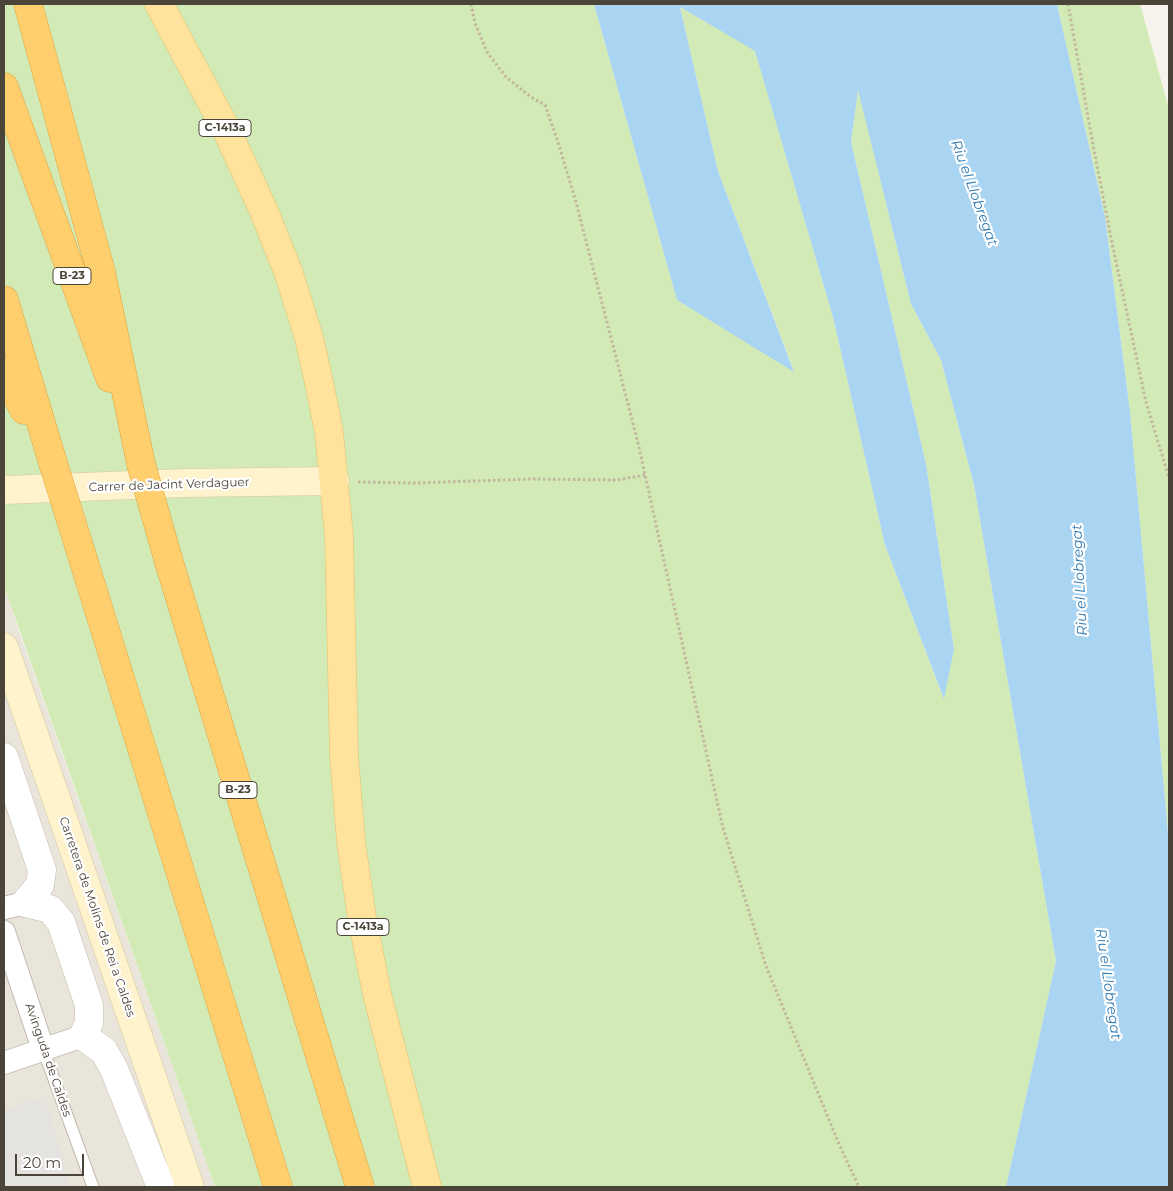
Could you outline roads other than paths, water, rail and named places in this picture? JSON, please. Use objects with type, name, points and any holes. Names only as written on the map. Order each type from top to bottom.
[{"type":"highway","points":[[28,4],[101,272],[141,464]]},
{"type":"highway","name":"B-23","points":[[4,86],[141,464],[169,562],[360,1187]]},
{"type":"highway","points":[[4,300],[278,1187]]},
{"type":"highway","points":[[4,372],[53,463]]},
{"type":"main road","name":"C-1413a","points":[[159,4],[227,131],[263,209],[289,274],[310,338],[329,432],[335,481],[341,575],[344,756],[351,842],[362,918],[377,994],[427,1187]]},
{"type":"main road","name":"Carrer de Jacint Verdaguer","points":[[4,490],[185,483],[335,481]]},
{"type":"main road","name":"Carretera de Molins de Rei a Caldes","points":[[4,647],[190,1187]]},
{"type":"street","points":[[4,757],[42,870],[40,885],[14,906]]},
{"type":"street","points":[[4,1063],[83,1036],[89,1023],[89,1005],[61,922],[50,909],[14,906]]},
{"type":"street","name":"Avinguda de Caldes","points":[[4,932],[44,1049]]},
{"type":"street","points":[[83,1036],[104,1051],[114,1069],[162,1187]]},
{"type":"lane","name":"Avinguda de Caldes","points":[[44,1049],[93,1187]]},
{"type":"water","name":"Riu el Llobregat","points":[[594,4],[1057,4],[1105,217],[1130,412],[1169,844],[1169,1187],[1006,1187],[1056,961],[974,485],[941,360],[911,304],[858,90],[851,142],[926,464],[954,649],[944,699],[885,545],[833,317],[755,51],[680,7],[718,171],[794,372],[677,300]]}]
